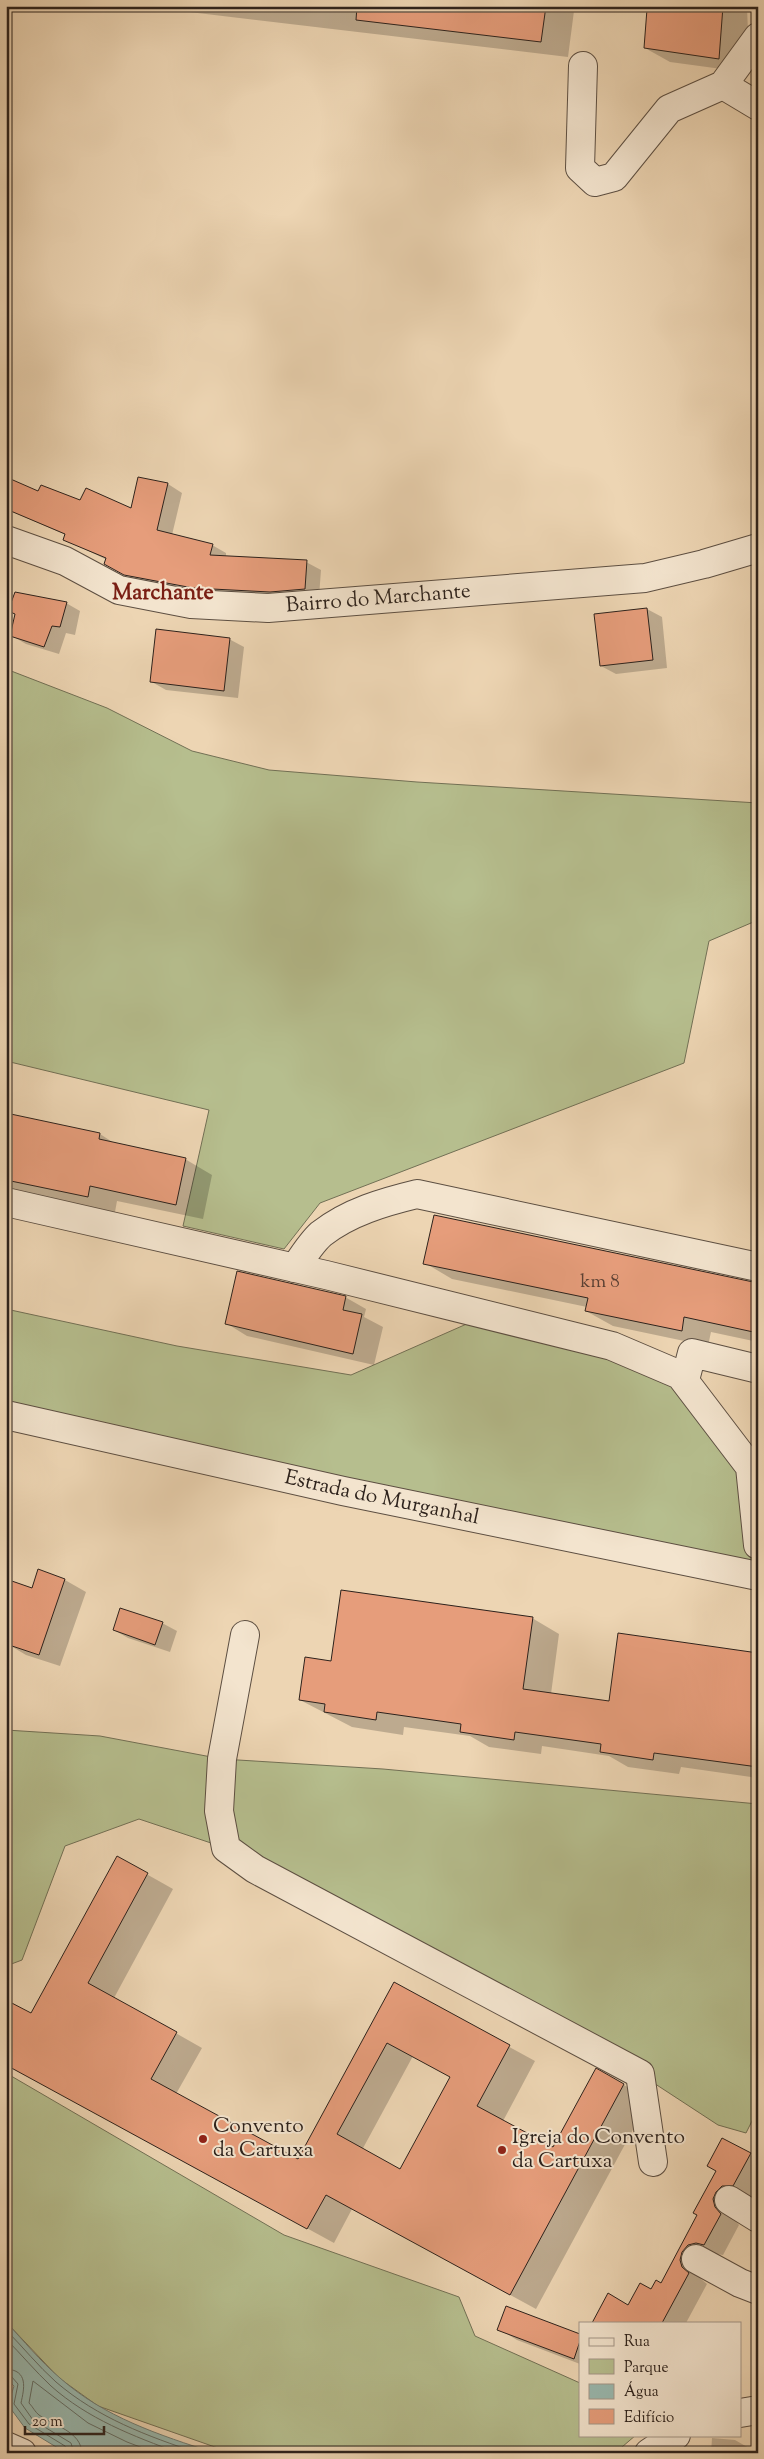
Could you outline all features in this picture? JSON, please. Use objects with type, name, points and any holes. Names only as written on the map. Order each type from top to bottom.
[{"type":"street","points":[[583,66],[580,168],[595,182],[614,177],[669,109],[723,85],[758,37]]},
{"type":"street","points":[[723,85],[758,106]]},
{"type":"street","name":"Bairro do Marchante","points":[[6,540],[65,561],[119,590],[191,604],[268,608],[645,578],[704,564],[758,548]]},
{"type":"street","points":[[295,1268],[321,1235],[342,1222],[380,1203],[417,1194],[758,1267]]},
{"type":"street","points":[[6,1202],[295,1268],[612,1346],[680,1375],[754,1465],[758,1545]]},
{"type":"street","points":[[685,1380],[692,1353],[758,1369]]},
{"type":"street","name":"Estrada do Murganhal","points":[[6,1415],[342,1491],[758,1576]]},
{"type":"street","points":[[245,1635],[222,1759],[219,1811],[226,1848],[256,1869],[640,2074],[653,2162]]},
{"type":"street","points":[[729,2200],[758,2218]]},
{"type":"street","points":[[696,2259],[740,2283],[758,2290]]},
{"type":"street","points":[[742,2413],[758,2410]]},
{"type":"street","points":[[649,2453],[674,2436]]},
{"type":"street","points":[[6,2446],[22,2453]]},
{"type":"green space","points":[[6,669],[107,708],[192,751],[269,770],[417,782],[758,803],[758,920],[709,941],[684,1063],[320,1203],[284,1249],[183,1226],[209,1110],[6,1061]]},
{"type":"green space","points":[[6,1309],[177,1346],[351,1375],[487,1315],[680,1375],[758,1463],[758,1576],[6,1412]]},
{"type":"green space","points":[[6,1730],[100,1736],[222,1759],[383,1769],[758,1804],[758,2109],[746,2133],[718,2125],[640,2074],[226,1848],[139,1819],[65,1846],[22,1960],[6,1966]]},
{"type":"green space","points":[[6,2073],[284,2235],[459,2297],[475,2336],[579,2383],[579,2436],[635,2436],[615,2453],[232,2453],[98,2406],[59,2378],[6,2322]]},
{"type":"water","points":[[6,2322],[53,2371],[77,2392],[95,2404],[153,2432],[215,2453],[66,2453],[25,2428],[8,2405],[14,2386],[6,2378]]},
{"type":"building","points":[[357,6],[546,6],[541,42],[356,20]]},
{"type":"building","points":[[673,6],[723,6],[719,59],[644,48],[647,9],[672,9]]},
{"type":"building","points":[[6,477],[38,491],[41,485],[80,500],[86,488],[131,508],[138,477],[168,483],[157,530],[213,544],[210,555],[307,560],[305,589],[270,592],[193,588],[124,575],[104,564],[106,558],[63,540],[65,534],[6,509]]},
{"type":"building","points":[[15,592],[67,602],[60,627],[52,626],[44,647],[10,636],[15,614],[8,611]]},
{"type":"building","points":[[647,608],[653,660],[600,666],[594,614]]},
{"type":"building","points":[[156,629],[230,638],[224,691],[150,682]]},
{"type":"building","points":[[6,1113],[100,1133],[99,1139],[186,1158],[176,1205],[90,1186],[88,1197],[6,1180]]},
{"type":"building","points":[[434,1215],[758,1283],[758,1333],[684,1317],[682,1331],[585,1311],[588,1298],[423,1264]]},
{"type":"building","points":[[237,1271],[346,1296],[343,1310],[362,1314],[353,1354],[225,1324]]},
{"type":"building","points":[[38,1569],[65,1579],[39,1655],[6,1644],[6,1579],[32,1588]]},
{"type":"building","points":[[341,1590],[533,1617],[523,1689],[609,1701],[618,1633],[758,1653],[758,1767],[654,1753],[653,1760],[600,1752],[601,1744],[515,1732],[514,1740],[460,1732],[461,1724],[377,1712],[376,1720],[324,1712],[325,1704],[299,1700],[305,1657],[331,1661]]},
{"type":"building","points":[[120,1608],[163,1622],[155,1645],[113,1630]]},
{"type":"building","name":"Convento da Cartuxa","points":[[117,1856],[148,1873],[88,1983],[177,2032],[151,2079],[298,2159],[394,1982],[510,2045],[477,2106],[553,2147],[596,2068],[624,2084],[510,2295],[326,2195],[307,2229],[6,2065],[6,2000],[31,2013]],"holes":[[[387,2043],[450,2077],[400,2169],[337,2134]]]},
{"type":"building","points":[[722,2138],[751,2153],[733,2186],[722,2186],[716,2192],[713,2199],[715,2207],[721,2214],[704,2245],[696,2243],[688,2245],[682,2252],[680,2260],[682,2267],[689,2273],[663,2322],[593,2322],[608,2293],[628,2305],[640,2283],[651,2289],[656,2280],[661,2283],[697,2215],[693,2213],[716,2171],[707,2166]]},
{"type":"building","points":[[506,2306],[579,2334],[579,2344],[574,2359],[497,2330]]},
{"type":"place","name":"Convento da Cartuxa","points":[[203,2139]]},
{"type":"place","name":"Igreja do Convento da Cartuxa","points":[[502,2150]]},
{"type":"district","name":"Marchante","points":[[163,594]]}]
